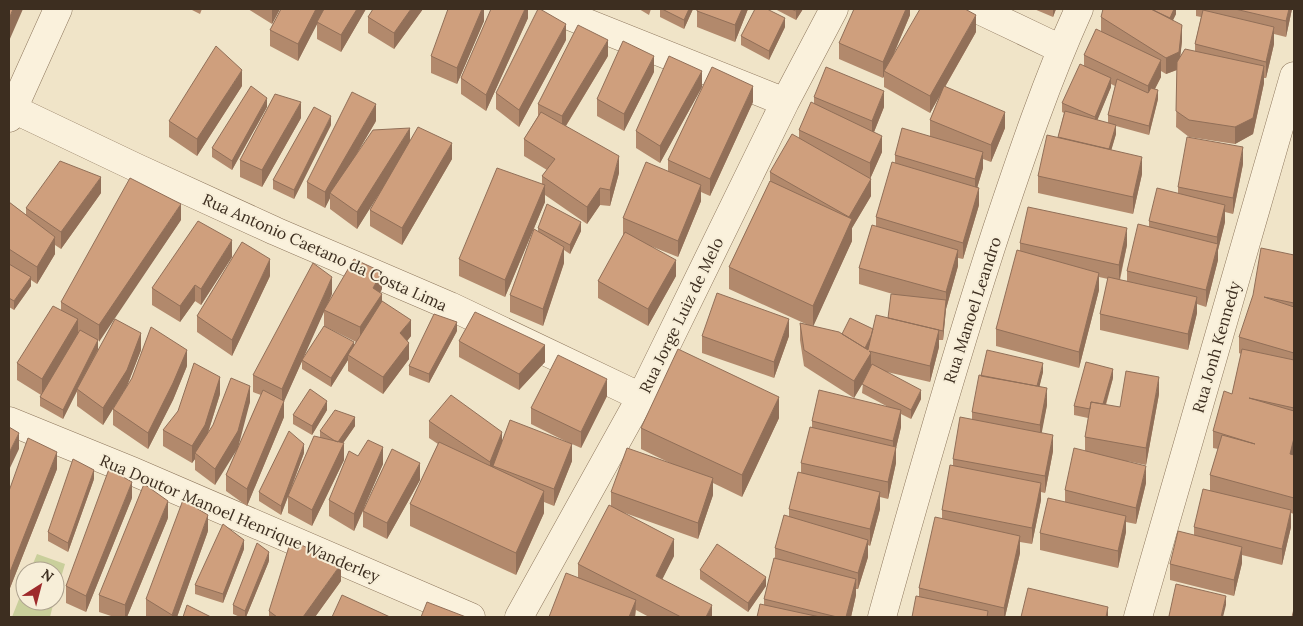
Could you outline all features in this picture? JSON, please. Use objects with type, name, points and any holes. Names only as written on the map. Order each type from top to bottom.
[{"type":"street","points":[[10,111],[58,9]]},
{"type":"street","points":[[552,9],[786,102]]},
{"type":"street","name":"Rua Jorge Luiz de Melo","points":[[519,617],[641,397],[786,102],[834,9]]},
{"type":"street","points":[[977,9],[1061,49]]},
{"type":"street","name":"Rua Manoel Leandro","points":[[882,617],[927,451],[977,291],[1024,150],[1061,49],[1079,9]]},
{"type":"street","name":"Rua Jonh Kennedy","points":[[1138,617],[1294,76]]},
{"type":"street","name":"Rua Antonio Caetano da Costa Lima","points":[[10,111],[275,231],[450,306],[641,397]]},
{"type":"street","name":"Rua Doutor Manoel Henrique Wanderley","points":[[9,421],[132,471],[471,617]]},
{"type":"green space","points":[[37,554],[57,561],[34,561]]},
{"type":"green space","points":[[15,609],[15,611],[52,611],[50,617],[12,617]]},
{"type":"building","points":[[9,9],[13,9],[9,19]]},
{"type":"building","points":[[281,9],[316,9],[298,44],[270,30]]},
{"type":"building","points":[[324,9],[357,9],[341,35],[317,22]]},
{"type":"building","points":[[373,9],[411,9],[394,33],[368,17]]},
{"type":"building","points":[[448,9],[482,9],[457,68],[431,56]]},
{"type":"building","points":[[491,9],[525,9],[486,95],[461,78]]},
{"type":"building","points":[[538,9],[566,24],[519,110],[496,93]]},
{"type":"building","points":[[662,9],[689,9],[684,20]]},
{"type":"building","points":[[697,9],[742,9],[735,25],[697,11]]},
{"type":"building","points":[[755,9],[767,9],[785,18],[769,51],[741,36]]},
{"type":"building","points":[[854,9],[906,9],[883,62],[839,43]]},
{"type":"building","points":[[920,9],[965,9],[976,15],[930,96],[884,71]]},
{"type":"building","points":[[1103,9],[1151,9],[1182,25],[1179,52],[1166,58],[1101,17]]},
{"type":"building","points":[[1151,9],[1174,9],[1170,18]]},
{"type":"building","points":[[1235,9],[1289,9],[1286,21]]},
{"type":"building","points":[[1203,10],[1274,27],[1266,62],[1195,44]]},
{"type":"building","points":[[578,25],[608,40],[562,116],[538,104]]},
{"type":"building","points":[[1096,29],[1161,60],[1148,86],[1084,55]]},
{"type":"building","points":[[623,41],[654,56],[624,114],[597,99]]},
{"type":"building","points":[[216,46],[242,70],[197,139],[169,121]]},
{"type":"building","points":[[1185,49],[1264,66],[1253,118],[1235,127],[1189,120],[1176,111],[1177,62]]},
{"type":"building","points":[[669,56],[702,71],[660,146],[636,131]]},
{"type":"building","points":[[1080,64],[1111,78],[1095,117],[1062,103]]},
{"type":"building","points":[[712,67],[753,86],[710,179],[668,160]]},
{"type":"building","points":[[826,67],[884,91],[872,121],[814,97]]},
{"type":"building","points":[[1117,79],[1148,93],[1151,88],[1158,90],[1149,126],[1108,115]]},
{"type":"building","points":[[251,86],[267,98],[232,161],[212,148]]},
{"type":"building","points":[[944,86],[1005,112],[991,145],[930,120]]},
{"type":"building","points":[[352,92],[376,104],[325,192],[307,182]]},
{"type":"building","points":[[275,94],[301,102],[262,170],[240,160]]},
{"type":"building","points":[[811,102],[882,136],[870,163],[799,130]]},
{"type":"building","points":[[314,107],[331,116],[294,190],[273,180]]},
{"type":"building","points":[[1065,111],[1116,125],[1109,149],[1058,137]]},
{"type":"building","points":[[541,112],[619,156],[610,190],[600,188],[587,207],[542,176],[555,159],[524,139]]},
{"type":"building","points":[[418,127],[452,143],[402,228],[370,210]]},
{"type":"building","points":[[410,128],[357,212],[330,193],[373,130]]},
{"type":"building","points":[[902,128],[983,152],[975,179],[895,155]]},
{"type":"building","points":[[792,134],[871,179],[849,217],[770,172]]},
{"type":"building","points":[[1047,135],[1142,157],[1133,197],[1038,176]]},
{"type":"building","points":[[1187,137],[1243,147],[1233,198],[1178,187]]},
{"type":"building","points":[[60,161],[101,177],[61,232],[26,208]]},
{"type":"building","points":[[646,162],[701,185],[678,241],[623,218]]},
{"type":"building","points":[[892,162],[979,188],[963,243],[876,217]]},
{"type":"building","points":[[497,168],[545,185],[505,280],[459,259]]},
{"type":"building","points":[[130,178],[181,204],[99,325],[61,302]]},
{"type":"building","points":[[770,181],[852,219],[813,306],[729,267]]},
{"type":"building","points":[[1157,188],[1225,205],[1217,237],[1149,221]]},
{"type":"building","points":[[9,202],[55,237],[37,267],[9,249]]},
{"type":"building","points":[[547,204],[581,222],[570,245],[538,228]]},
{"type":"building","points":[[1028,207],[1127,228],[1119,265],[1020,243]]},
{"type":"building","points":[[198,221],[232,240],[201,289],[195,285],[180,306],[152,288]]},
{"type":"building","points":[[1138,224],[1218,244],[1206,290],[1127,271]]},
{"type":"building","points":[[872,225],[958,250],[946,292],[859,268]]},
{"type":"building","points":[[534,229],[564,247],[543,309],[510,295]]},
{"type":"building","points":[[625,232],[676,260],[648,309],[598,281]]},
{"type":"building","points":[[242,242],[270,259],[232,340],[197,316]]},
{"type":"building","points":[[1261,248],[1294,255],[1294,303],[1264,297],[1294,307],[1294,353],[1239,337],[1253,295]]},
{"type":"building","points":[[1017,250],[1099,273],[1079,352],[996,329]]},
{"type":"building","points":[[354,259],[382,272],[373,288],[382,294],[360,327],[324,310]]},
{"type":"building","points":[[313,263],[332,277],[282,389],[253,375]]},
{"type":"building","points":[[9,264],[31,277],[14,301],[9,298]]},
{"type":"building","points":[[1108,277],[1197,297],[1188,334],[1100,314]]},
{"type":"building","points":[[717,293],[789,319],[774,362],[702,336]]},
{"type":"building","points":[[891,294],[946,300],[943,331],[888,318]]},
{"type":"building","points":[[382,301],[411,320],[400,333],[409,343],[383,377],[348,355]]},
{"type":"building","points":[[53,306],[78,319],[42,379],[17,363]]},
{"type":"building","points":[[475,312],[545,345],[519,374],[459,341]]},
{"type":"building","points":[[434,314],[457,322],[429,374],[409,366]]},
{"type":"building","points":[[876,315],[939,330],[930,366],[869,351],[871,353],[854,381],[804,350],[800,323],[839,332],[868,350]]},
{"type":"building","points":[[850,318],[873,329],[865,348],[842,334]]},
{"type":"building","points":[[115,319],[141,333],[127,370],[103,408],[77,389]]},
{"type":"building","points":[[324,326],[354,342],[331,378],[302,360]]},
{"type":"building","points":[[151,327],[187,350],[148,433],[113,409],[132,378]]},
{"type":"building","points":[[80,330],[98,340],[63,410],[40,397]]},
{"type":"building","points":[[678,349],[779,397],[742,475],[641,428]]},
{"type":"building","points":[[1242,349],[1294,360],[1294,408],[1249,398],[1294,411],[1294,438],[1290,454],[1294,455],[1294,498],[1210,475],[1222,435],[1255,444],[1213,431],[1224,391],[1232,394]]},
{"type":"building","points":[[987,350],[1043,363],[1037,386],[981,376]]},
{"type":"building","points":[[558,355],[607,379],[581,432],[531,408]]},
{"type":"building","points":[[1086,362],[1113,369],[1103,404],[1091,402],[1090,409],[1074,406]]},
{"type":"building","points":[[194,363],[220,377],[205,425],[192,446],[163,430],[178,411]]},
{"type":"building","points":[[872,364],[921,390],[911,410],[862,384]]},
{"type":"building","points":[[1126,371],[1159,377],[1146,448],[1085,437],[1091,402],[1120,407]]},
{"type":"building","points":[[979,375],[1047,388],[1040,425],[972,412]]},
{"type":"building","points":[[231,378],[250,386],[238,431],[215,469],[195,453],[213,425]]},
{"type":"building","points":[[310,389],[327,401],[312,426],[293,415]]},
{"type":"building","points":[[263,390],[284,401],[247,489],[226,475]]},
{"type":"building","points":[[819,390],[901,410],[893,441],[812,421]]},
{"type":"building","points":[[451,395],[502,432],[490,462],[429,421]]},
{"type":"building","points":[[335,410],[355,417],[338,442],[320,431]]},
{"type":"building","points":[[960,417],[1053,435],[1045,476],[953,459]]},
{"type":"building","points":[[510,420],[572,444],[554,489],[493,466]]},
{"type":"building","points":[[9,427],[19,433],[9,453]]},
{"type":"building","points":[[810,427],[896,447],[888,482],[801,463]]},
{"type":"building","points":[[289,431],[304,444],[281,506],[259,492]]},
{"type":"building","points":[[314,436],[344,443],[312,510],[288,496]]},
{"type":"building","points":[[28,438],[57,452],[10,572],[9,491]]},
{"type":"building","points":[[368,440],[383,447],[354,514],[329,500],[349,451],[358,456]]},
{"type":"building","points":[[439,442],[544,491],[516,553],[410,504]]},
{"type":"building","points":[[627,448],[713,478],[698,523],[611,492]]},
{"type":"building","points":[[1074,448],[1146,466],[1136,508],[1065,490]]},
{"type":"building","points":[[392,449],[420,463],[387,523],[363,511]]},
{"type":"building","points":[[73,459],[94,470],[68,543],[48,532]]},
{"type":"building","points":[[950,465],[1041,483],[1032,528],[942,510]]},
{"type":"building","points":[[109,469],[132,482],[86,596],[66,586]]},
{"type":"building","points":[[798,472],[880,492],[870,529],[789,509]]},
{"type":"building","points":[[144,484],[168,501],[125,605],[99,595]]},
{"type":"building","points":[[1203,489],[1291,510],[1282,549],[1194,527]]},
{"type":"building","points":[[1048,498],[1126,516],[1118,551],[1040,533]]},
{"type":"building","points":[[183,500],[208,515],[172,615],[146,599]]},
{"type":"building","points":[[609,505],[674,539],[656,576],[712,605],[706,617],[681,617],[578,564]]},
{"type":"building","points":[[784,515],[868,540],[858,573],[775,548]]},
{"type":"building","points":[[935,517],[1020,536],[1004,608],[919,588]]},
{"type":"building","points":[[223,524],[244,540],[223,594],[195,585]]},
{"type":"building","points":[[1178,531],[1242,547],[1234,580],[1170,564]]},
{"type":"building","points":[[291,540],[341,564],[303,617],[277,617],[269,611]]},
{"type":"building","points":[[257,543],[269,552],[245,611],[233,605]]},
{"type":"building","points":[[717,544],[766,577],[748,603],[700,570]]},
{"type":"building","points":[[774,558],[856,579],[846,617],[837,617],[764,599]]},
{"type":"building","points":[[566,573],[636,600],[629,617],[549,617]]},
{"type":"building","points":[[1176,584],[1226,596],[1221,617],[1169,616]]},
{"type":"building","points":[[1028,588],[1108,607],[1106,617],[1021,617]]},
{"type":"building","points":[[342,595],[390,617],[332,617]]},
{"type":"building","points":[[916,596],[988,611],[987,617],[912,617]]},
{"type":"building","points":[[427,602],[466,617],[421,617]]},
{"type":"building","points":[[760,604],[820,617],[757,617]]},
{"type":"building","points":[[187,605],[211,617],[183,617]]}]
